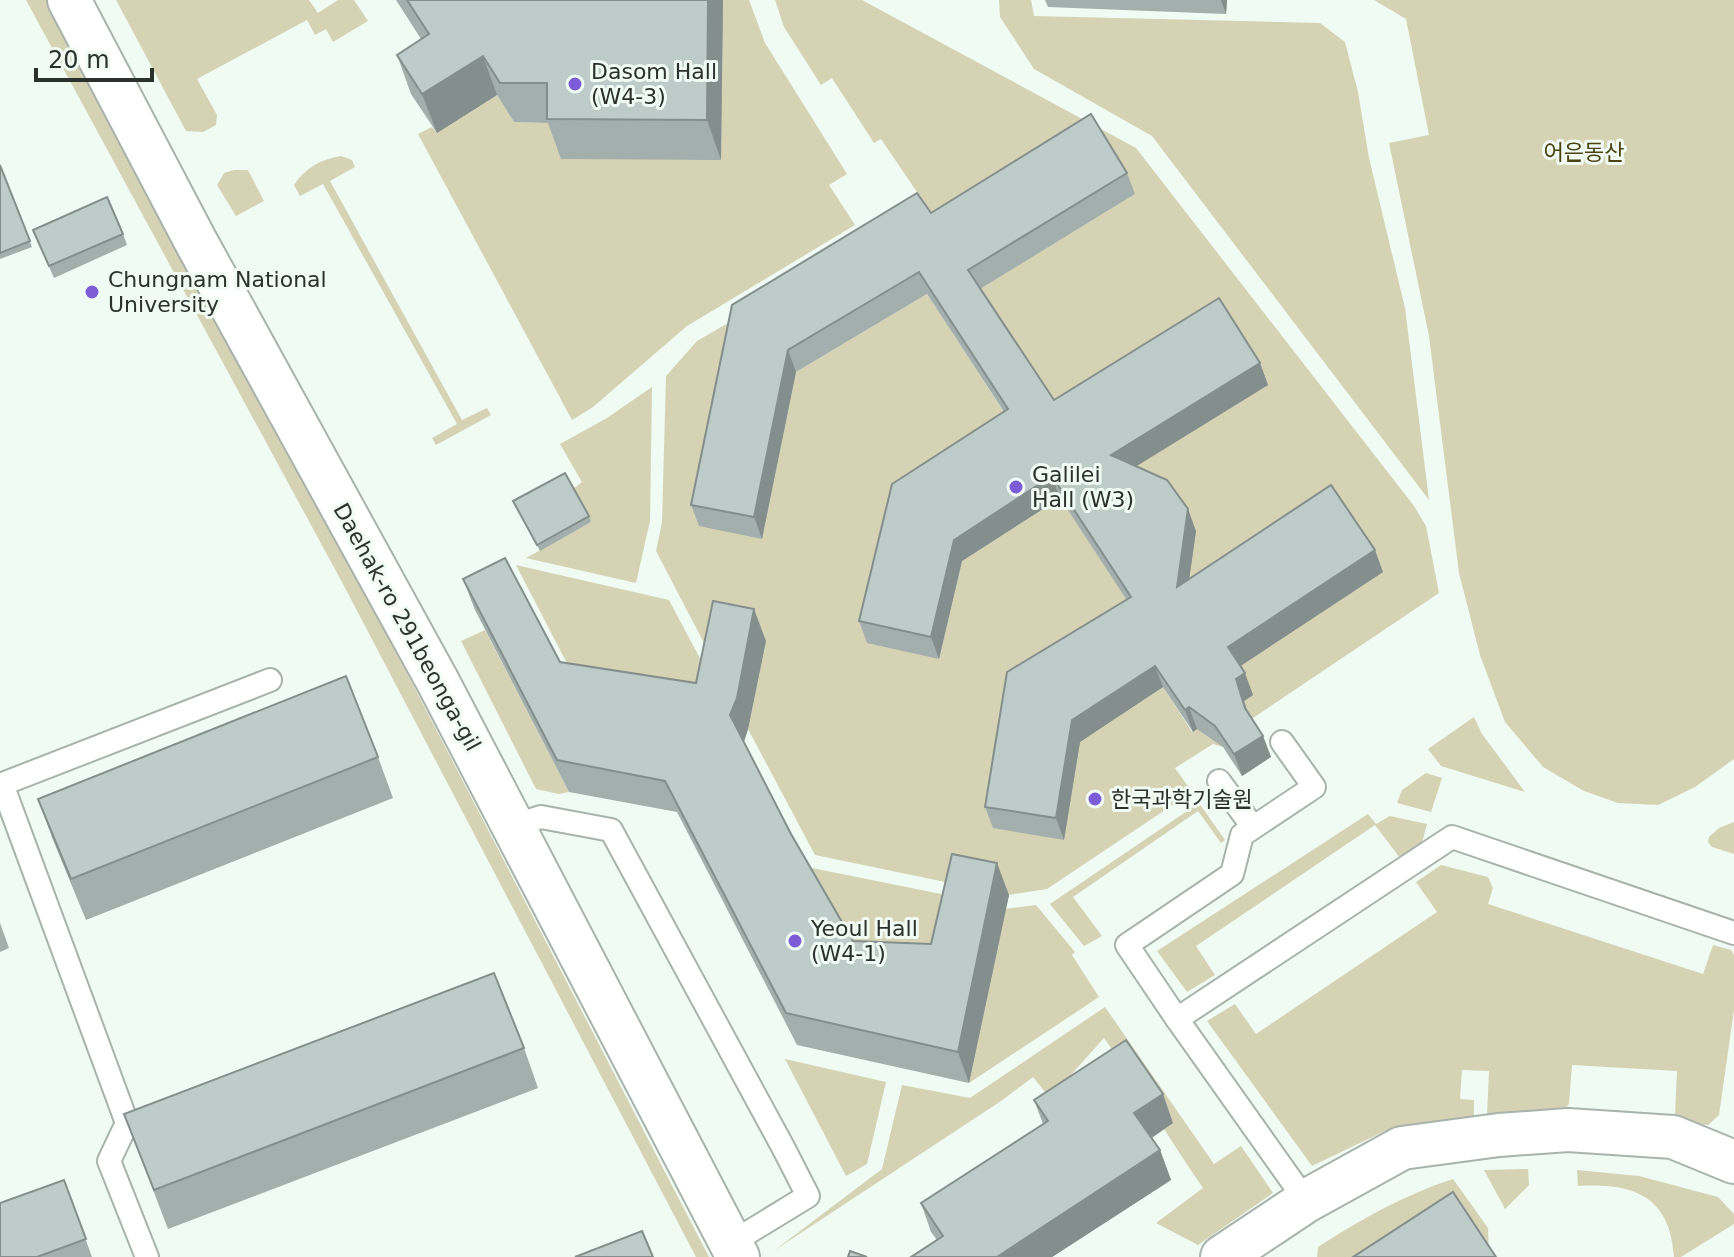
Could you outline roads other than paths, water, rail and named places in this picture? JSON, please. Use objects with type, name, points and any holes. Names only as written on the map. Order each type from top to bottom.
[{"type":"street","name":"Daehak-ro 291beonga-gil","points":[[69,0],[195,240],[431,668],[735,1250]]},
{"type":"street","points":[[1222,1257],[1306,1201],[1402,1148],[1499,1135],[1568,1130],[1673,1137],[1733,1154]]},
{"type":"lane","points":[[147,1257],[109,1161],[127,1123],[1,785],[270,680]]},
{"type":"lane","points":[[1282,742],[1314,787],[1242,835],[1232,874],[1127,945],[1306,1201]]},
{"type":"lane","points":[[1219,781],[1253,827]]},
{"type":"lane","points":[[513,826],[541,817],[611,830],[784,1149],[808,1196],[735,1250]]},
{"type":"lane","points":[[1177,1019],[1452,837],[1734,933]]},
{"type":"place","name":"Dasom Hall (W4-3)","points":[[575,84]]},
{"type":"place","name":"Chungnam National University","points":[[92,292]]},
{"type":"place","name":"Galilei Hall (W3)","points":[[1016,487]]},
{"type":"place","name":"한국과학기술원","points":[[1095,799]]},
{"type":"place","name":"Yeoul Hall (W4-1)","points":[[795,941]]},
{"type":"park label","name":"어은동산","points":[[1584,152]]}]
